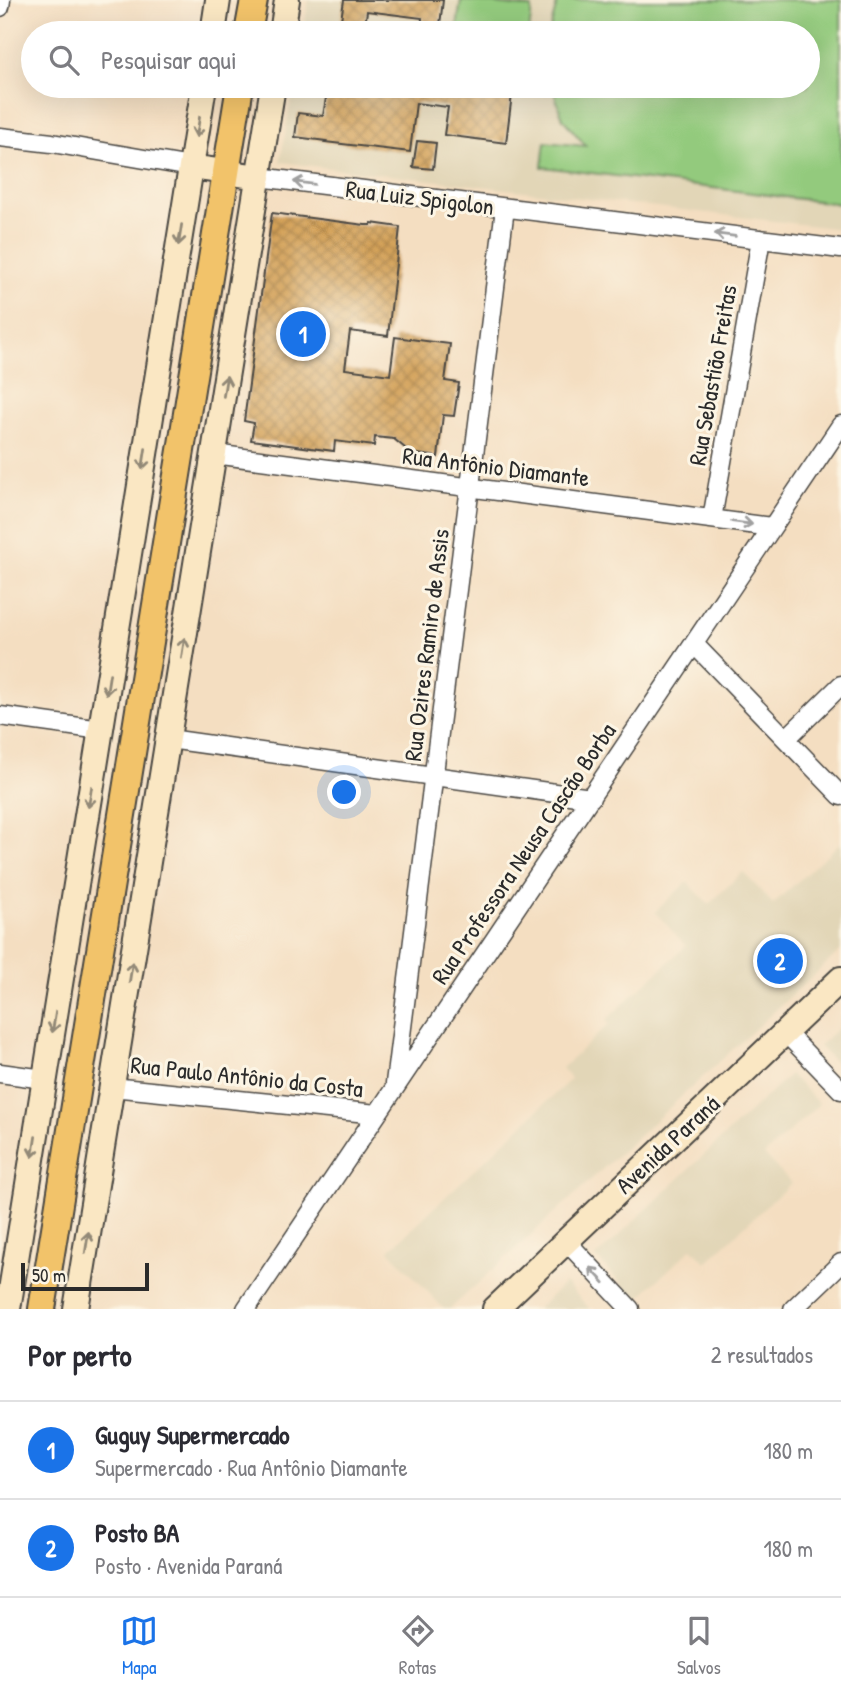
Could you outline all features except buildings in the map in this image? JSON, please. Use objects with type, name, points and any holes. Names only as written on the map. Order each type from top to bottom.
[{"type":"main road","points":[[250,21],[254,0]]},
{"type":"main road","points":[[42,1309],[238,98]]},
{"type":"street","points":[[0,7],[1,0]]},
{"type":"street","points":[[215,21],[218,0]]},
{"type":"street","points":[[284,21],[287,0]]},
{"type":"street","points":[[8,1309],[202,98]]},
{"type":"street","points":[[76,1309],[271,98]]},
{"type":"street","name":"Rua Luiz Spigolon","points":[[0,137],[259,177],[841,249]]},
{"type":"street","name":"Rua Ozires Ramiro de Assis","points":[[395,1087],[505,208]]},
{"type":"street","name":"Rua Sebastião Freitas","points":[[712,519],[761,239]]},
{"type":"street","name":"Rua Professora Neusa Cascão Borba","points":[[246,1309],[841,425]]},
{"type":"street","name":"Rua Antônio Diamante","points":[[214,454],[772,527]]},
{"type":"street","points":[[694,644],[841,796]]},
{"type":"street","points":[[786,739],[841,685]]},
{"type":"street","points":[[0,716],[101,730]]},
{"type":"street","points":[[169,739],[591,798]]},
{"type":"street","name":"Avenida Paraná","points":[[495,1309],[841,979]]},
{"type":"street","points":[[785,1032],[841,1090]]},
{"type":"street","points":[[0,1073],[44,1079]]},
{"type":"street","name":"Rua Paulo Antônio da Costa","points":[[112,1087],[377,1114]]},
{"type":"street","points":[[565,1240],[630,1309]]},
{"type":"street","points":[[793,1309],[841,1263]]},
{"type":"shaded area","points":[[309,0],[841,0],[841,229],[280,162],[292,98],[820,98],[820,21],[305,21]]},
{"type":"shaded area","points":[[841,842],[841,950],[450,1309],[444,1309],[389,1250],[571,1079],[562,1068],[609,1024],[606,1020],[686,946],[655,912],[687,882],[709,904],[743,872],[773,904]]},
{"type":"shaded area","points":[[841,1025],[841,1069],[819,1046]]},
{"type":"shaded area","points":[[790,1074],[819,1104],[764,1155],[791,1183],[706,1262],[692,1248],[636,1300],[596,1257]]},
{"type":"shaded area","points":[[565,1283],[590,1309],[537,1309]]},
{"type":"green space","points":[[461,0],[532,8],[530,21],[458,21]]},
{"type":"green space","points":[[558,0],[841,0],[841,204],[542,167],[545,142],[586,146],[563,119],[556,98],[820,98],[820,21],[552,21]]},
{"type":"place","name":"Guguy Supermercado","points":[[303,334]]},
{"type":"place","name":"Posto BA","points":[[780,961]]}]
